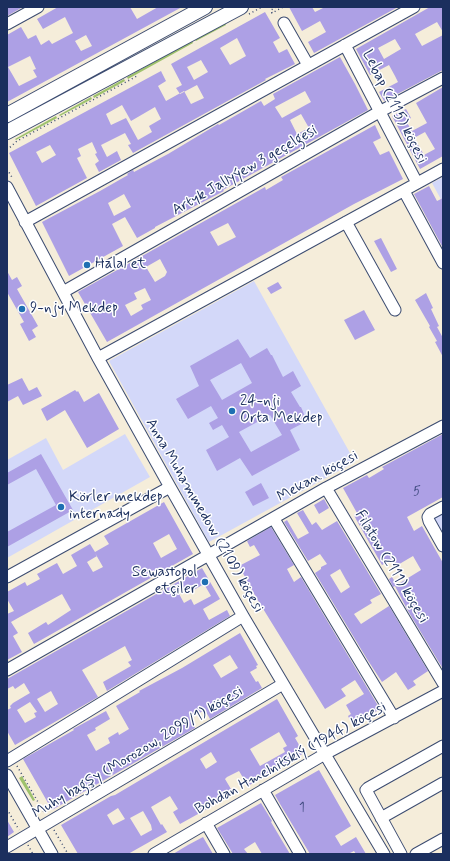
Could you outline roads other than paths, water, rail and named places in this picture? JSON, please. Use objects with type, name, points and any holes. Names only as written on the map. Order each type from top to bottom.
[{"type":"main road","points":[[7,115],[205,7]]},
{"type":"main road","points":[[7,132],[245,11]]},
{"type":"street","points":[[7,24],[38,7]]},
{"type":"street","points":[[25,222],[414,7]]},
{"type":"street","points":[[284,23],[308,65]]},
{"type":"street","name":"Lebap (2115) köçesi","points":[[345,45],[417,183]]},
{"type":"street","name":"Artyk Jallyýew 3 geçelgesi","points":[[62,292],[379,112],[443,78]]},
{"type":"street","points":[[98,358],[443,169]]},
{"type":"street","name":"Anna Muhammedow (2109) köçesi","points":[[11,185],[25,222],[62,292],[208,556],[384,854]]},
{"type":"street","points":[[404,191],[443,263]]},
{"type":"street","points":[[346,222],[395,310]]},
{"type":"street","name":"Mekan köçesi","points":[[7,670],[326,488],[443,426]]},
{"type":"street","points":[[7,577],[170,487]]},
{"type":"street","name":"Filatow (2111) köçesi","points":[[326,488],[443,683]]},
{"type":"street","points":[[443,507],[430,514],[428,517],[443,546]]},
{"type":"street","points":[[274,519],[394,718]]},
{"type":"street","points":[[10,759],[243,616]]},
{"type":"street","name":"Muhy bagşy (Morozow, 2099/1) köçesi","points":[[7,847],[283,684]]},
{"type":"street","name":"Bohdan Hmelnitskiý (1944) köçesi","points":[[154,854],[325,754],[443,691]]},
{"type":"street","points":[[401,854],[366,792],[368,788],[443,746]]},
{"type":"street","points":[[7,775],[52,854]]},
{"type":"street","points":[[381,818],[443,783]]},
{"type":"street","points":[[263,790],[300,854]]},
{"type":"street","points":[[206,823],[224,854]]},
{"type":"street","points":[[416,854],[443,839]]},
{"type":"place","name":"Halal et","points":[[87,265]]},
{"type":"place","name":"9-njy Mekdep","points":[[22,309]]},
{"type":"place","name":"24-nji Orta Mekdep","points":[[232,411]]},
{"type":"place","name":"Körler mekdep internady","points":[[61,507]]},
{"type":"place","name":"Sewastopol etçiler","points":[[205,582]]}]
